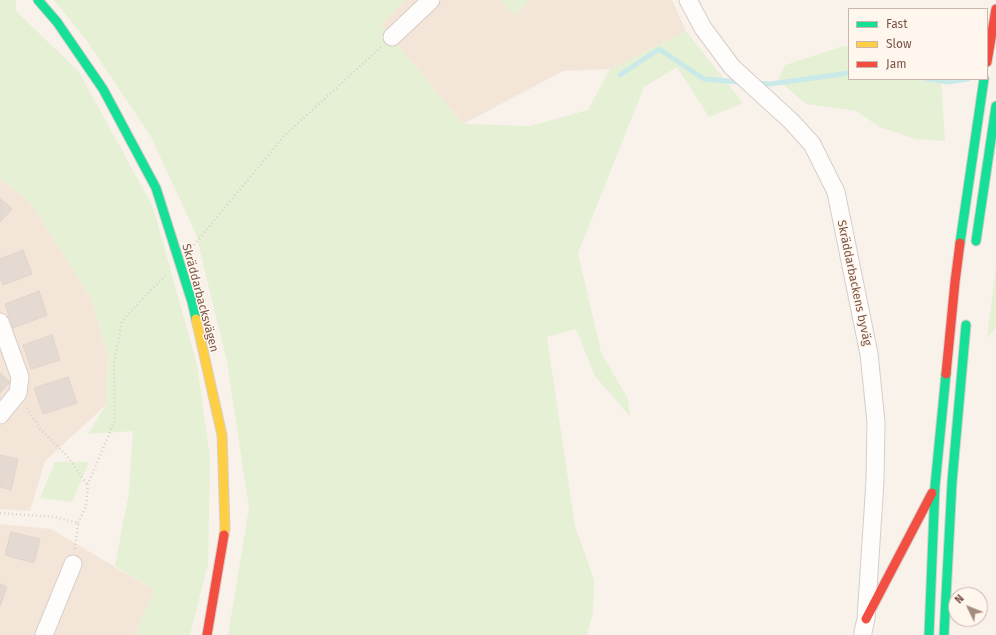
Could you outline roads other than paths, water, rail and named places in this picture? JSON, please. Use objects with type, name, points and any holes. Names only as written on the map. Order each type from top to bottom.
[{"type":"main road","name":"Skräddarbacksvägen","points":[[38,0],[57,22],[103,89],[156,188],[192,302],[222,435],[225,528],[207,635]]},
{"type":"main road","points":[[988,56],[996,9]]},
{"type":"main road","points":[[929,635],[935,486],[955,282],[984,80]]},
{"type":"main road","points":[[974,254],[996,106]]},
{"type":"main road","points":[[944,635],[952,482],[967,317]]},
{"type":"main road","points":[[865,627],[935,486]]},
{"type":"street","points":[[392,37],[431,0]]},
{"type":"street","name":"Skräddarbackens byväg","points":[[688,0],[703,28],[732,67],[791,120],[812,144],[836,192],[869,354],[876,422],[875,481],[865,627]]},
{"type":"street","points":[[0,322],[20,377],[18,393],[0,415]]},
{"type":"street","points":[[44,635],[73,564]]},
{"type":"waterway","points":[[620,75],[659,49],[704,79],[740,82]]},
{"type":"waterway","points":[[756,83],[770,84],[848,73]]},
{"type":"waterway","points":[[934,80],[949,82],[962,80]]}]
